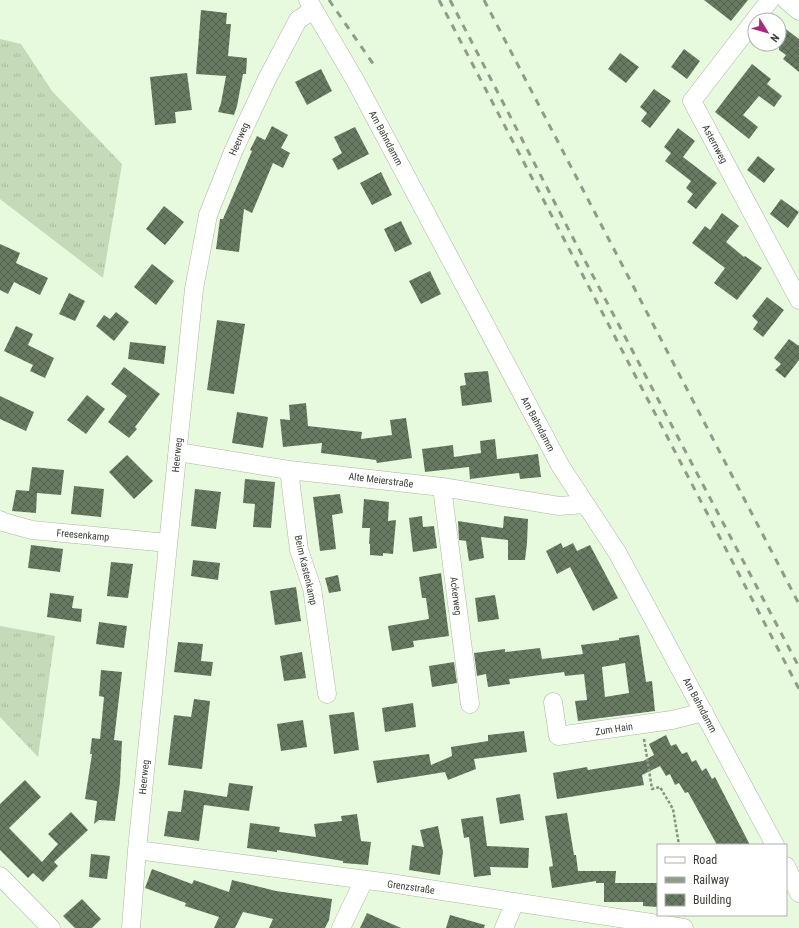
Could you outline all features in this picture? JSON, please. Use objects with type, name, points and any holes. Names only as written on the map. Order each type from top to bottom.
[{"type":"street","name":"Asternweg","points":[[770,0],[692,101],[799,300]]},
{"type":"street","points":[[786,0],[799,11]]},
{"type":"street","name":"Heerweg","points":[[131,928],[137,850],[194,288],[208,215],[233,152],[267,79],[298,20],[311,5]]},
{"type":"street","name":"Am Bahndamm","points":[[311,5],[359,88],[561,467],[617,552],[773,844]]},
{"type":"street","name":"Alte Meierstraße","points":[[178,452],[289,470],[442,487],[559,506],[585,504]]},
{"type":"street","name":"Beim Kastenkamp","points":[[289,470],[299,550],[312,588],[327,694]]},
{"type":"street","name":"Ackerweg","points":[[442,487],[470,704]]},
{"type":"street","name":"Freesenkamp","points":[[0,520],[32,530],[168,543]]},
{"type":"street","name":"Zum Hain","points":[[553,702],[558,736],[672,720],[704,712]]},
{"type":"street","name":"Grenzstraße","points":[[137,850],[364,880],[684,928]]},
{"type":"street","points":[[787,868],[799,893]]},
{"type":"street","points":[[0,876],[51,928]]},
{"type":"street","points":[[341,928],[364,880]]},
{"type":"street","points":[[504,928],[514,902]]},
{"type":"path","points":[[642,724],[652,789],[660,787],[673,809],[680,844]]},
{"type":"green space","points":[[0,39],[21,44],[52,91],[122,164],[103,278],[0,199]]},
{"type":"green space","points":[[0,626],[55,636],[38,757],[0,717]]},
{"type":"building","points":[[704,0],[748,0],[731,21]]},
{"type":"building","points":[[201,10],[227,13],[226,24],[231,24],[228,56],[247,58],[246,74],[243,74],[234,115],[218,112],[226,76],[196,74]]},
{"type":"building","points":[[787,30],[799,39],[799,72],[783,59],[786,55],[782,52],[787,52]]},
{"type":"building","points":[[684,49],[700,61],[687,79],[671,67]]},
{"type":"building","points":[[620,53],[639,67],[626,83],[608,69]]},
{"type":"building","points":[[752,64],[771,79],[767,84],[782,96],[774,107],[759,96],[743,115],[758,127],[749,139],[715,112]]},
{"type":"building","points":[[321,69],[332,91],[307,105],[295,82]]},
{"type":"building","points":[[187,73],[192,110],[175,112],[176,123],[155,125],[150,77]]},
{"type":"building","points":[[654,89],[671,101],[650,128],[641,121],[647,113],[640,107]]},
{"type":"building","points":[[272,126],[288,135],[281,148],[290,153],[283,168],[273,163],[252,213],[244,209],[239,252],[216,249],[220,219],[223,219],[252,151],[250,150],[257,136],[265,140]]},
{"type":"building","points":[[355,127],[369,154],[338,170],[332,159],[342,153],[334,137]]},
{"type":"building","points":[[678,128],[695,141],[683,157],[717,183],[696,209],[687,202],[693,194],[686,188],[691,181],[665,161],[671,153],[664,147]]},
{"type":"building","points":[[758,156],[775,169],[764,183],[747,170]]},
{"type":"building","points":[[381,172],[392,195],[372,205],[360,183]]},
{"type":"building","points":[[781,199],[799,212],[788,228],[770,214]]},
{"type":"building","points":[[164,206],[184,222],[165,245],[146,229]]},
{"type":"building","points":[[722,213],[739,226],[726,242],[744,257],[745,256],[762,268],[737,300],[714,283],[725,268],[692,243],[705,226],[710,230]]},
{"type":"building","points":[[401,221],[412,244],[395,252],[384,229]]},
{"type":"building","points":[[0,244],[20,253],[16,263],[48,278],[40,295],[14,282],[8,294],[0,290]]},
{"type":"building","points":[[152,264],[174,281],[156,305],[134,287]]},
{"type":"building","points":[[430,271],[441,294],[421,304],[409,281]]},
{"type":"building","points":[[69,293],[85,301],[75,321],[59,314]]},
{"type":"building","points":[[767,297],[784,310],[763,337],[753,329],[758,322],[752,316]]},
{"type":"building","points":[[116,312],[129,322],[114,341],[96,326],[104,315],[110,319]]},
{"type":"building","points":[[217,320],[245,324],[234,394],[207,390]]},
{"type":"building","points":[[16,326],[33,334],[28,345],[54,358],[45,378],[30,371],[33,365],[4,351]]},
{"type":"building","points":[[789,339],[799,346],[799,360],[785,378],[775,370],[781,364],[774,358]]},
{"type":"building","points":[[130,342],[166,346],[164,364],[128,359]]},
{"type":"building","points":[[124,367],[160,394],[135,427],[137,429],[129,438],[108,422],[127,396],[111,384]]},
{"type":"building","points":[[488,371],[492,402],[462,406],[460,386],[466,385],[464,373]]},
{"type":"building","points":[[87,395],[105,409],[86,434],[67,420]]},
{"type":"building","points":[[0,396],[34,412],[26,431],[0,419]]},
{"type":"building","points":[[306,403],[308,426],[362,432],[361,439],[392,435],[390,420],[406,418],[412,458],[377,463],[376,460],[321,453],[322,443],[283,447],[280,419],[290,420],[289,405]]},
{"type":"building","points":[[237,412],[268,417],[263,448],[232,443]]},
{"type":"building","points":[[495,439],[497,459],[538,454],[541,477],[520,479],[519,473],[470,479],[469,467],[425,472],[422,449],[453,445],[454,457],[481,453],[480,441]]},
{"type":"building","points":[[127,455],[153,481],[134,499],[109,472]]},
{"type":"building","points":[[32,467],[64,470],[61,495],[37,493],[36,513],[12,511],[16,490],[29,491]]},
{"type":"building","points":[[245,479],[275,482],[271,528],[253,527],[255,504],[243,503]]},
{"type":"building","points":[[74,486],[104,489],[101,517],[71,514]]},
{"type":"building","points":[[195,489],[221,492],[216,529],[191,526]]},
{"type":"building","points":[[340,494],[343,513],[332,515],[336,549],[320,551],[313,497]]},
{"type":"building","points":[[364,499],[389,502],[388,521],[396,520],[393,554],[383,553],[383,556],[370,555],[370,528],[362,528]]},
{"type":"building","points":[[422,516],[423,527],[434,526],[437,548],[413,552],[409,518]]},
{"type":"building","points":[[504,516],[528,519],[525,560],[508,560],[508,540],[481,537],[484,558],[469,561],[466,541],[459,540],[458,521],[503,528]]},
{"type":"building","points":[[561,543],[563,548],[573,543],[577,551],[590,545],[618,598],[593,611],[570,567],[557,574],[546,551]]},
{"type":"building","points":[[31,545],[63,549],[60,572],[28,568]]},
{"type":"building","points":[[193,560],[220,563],[218,580],[191,576]]},
{"type":"building","points":[[111,562],[133,564],[128,598],[107,596]]},
{"type":"building","points":[[441,573],[449,636],[413,641],[414,647],[392,651],[388,626],[429,619],[426,598],[422,598],[419,577]]},
{"type":"building","points":[[338,575],[341,591],[329,593],[325,578]]},
{"type":"building","points":[[296,587],[301,621],[275,625],[270,591]]},
{"type":"building","points":[[50,593],[74,596],[72,608],[82,609],[81,622],[47,617]]},
{"type":"building","points":[[495,595],[499,619],[478,622],[475,598]]},
{"type":"building","points":[[99,622],[127,626],[124,648],[96,644]]},
{"type":"building","points":[[639,635],[646,682],[652,681],[655,711],[578,721],[575,701],[587,700],[584,674],[565,676],[564,672],[509,679],[510,684],[488,687],[486,674],[477,676],[474,653],[505,649],[505,652],[540,648],[542,659],[583,654],[581,645],[619,640],[619,638]],"holes":[[[625,663],[629,693],[605,697],[602,667]]]},
{"type":"building","points":[[178,642],[203,644],[201,661],[213,662],[211,676],[174,672]]},
{"type":"building","points":[[302,652],[306,678],[284,681],[280,656]]},
{"type":"building","points":[[454,662],[457,683],[432,687],[429,666]]},
{"type":"building","points":[[101,670],[122,672],[114,740],[122,741],[120,782],[115,821],[99,820],[94,824],[97,801],[85,799],[92,754],[90,754],[92,738],[100,739],[104,697],[99,696]]},
{"type":"building","points":[[194,699],[210,701],[202,769],[168,765],[174,715],[191,717]]},
{"type":"building","points":[[413,703],[416,727],[385,732],[382,708]]},
{"type":"building","points":[[354,712],[359,750],[334,754],[329,715]]},
{"type":"building","points":[[303,720],[307,747],[281,751],[277,724]]},
{"type":"building","points":[[524,731],[527,752],[474,759],[476,769],[448,780],[445,772],[377,783],[373,761],[429,754],[431,765],[452,756],[451,747],[488,741],[488,735]]},
{"type":"building","points":[[666,735],[671,746],[676,744],[682,754],[687,752],[692,762],[696,760],[702,771],[706,768],[712,779],[715,777],[749,844],[716,844],[688,792],[685,793],[679,783],[675,785],[670,774],[666,776],[660,766],[642,775],[644,785],[557,799],[553,773],[587,767],[588,770],[643,761],[654,755],[649,744]]},
{"type":"building","points":[[25,780],[41,797],[9,828],[42,862],[58,844],[48,834],[71,812],[88,830],[54,862],[58,866],[43,882],[33,873],[28,878],[0,850],[0,804]]},
{"type":"building","points":[[229,783],[253,786],[249,811],[204,805],[199,841],[164,836],[168,811],[181,812],[184,790],[227,797]]},
{"type":"building","points":[[520,794],[524,820],[500,824],[496,798]]},
{"type":"building","points":[[567,813],[578,871],[616,871],[615,883],[657,883],[657,907],[643,906],[643,902],[604,902],[604,883],[596,883],[596,881],[552,888],[549,867],[553,866],[545,816]]},
{"type":"building","points":[[357,814],[361,841],[371,842],[368,865],[343,863],[343,861],[277,850],[277,852],[247,848],[250,823],[280,827],[279,832],[316,837],[314,824],[342,821],[341,816]]},
{"type":"building","points":[[483,816],[487,846],[529,848],[528,868],[490,867],[491,875],[474,877],[469,837],[464,838],[461,819]]},
{"type":"building","points":[[438,826],[443,852],[440,875],[409,870],[412,845],[424,847],[420,830]]},
{"type":"building","points":[[91,854],[110,856],[107,879],[89,877]]},
{"type":"building","points":[[152,869],[192,884],[194,880],[229,892],[232,880],[276,891],[332,899],[329,920],[325,928],[269,928],[273,919],[243,912],[235,928],[214,928],[219,917],[185,906],[186,903],[145,888]]},
{"type":"building","points":[[82,899],[101,919],[92,928],[75,928],[63,916]]},
{"type":"building","points":[[367,913],[401,928],[360,928]]},
{"type":"building","points":[[450,915],[485,925],[484,928],[446,928]]},
{"type":"railway","points":[[329,0],[374,65]]},
{"type":"railway","points":[[439,0],[799,689]]},
{"type":"railway","points":[[450,0],[572,236],[799,667]]},
{"type":"railway","points":[[484,0],[799,604]]}]
